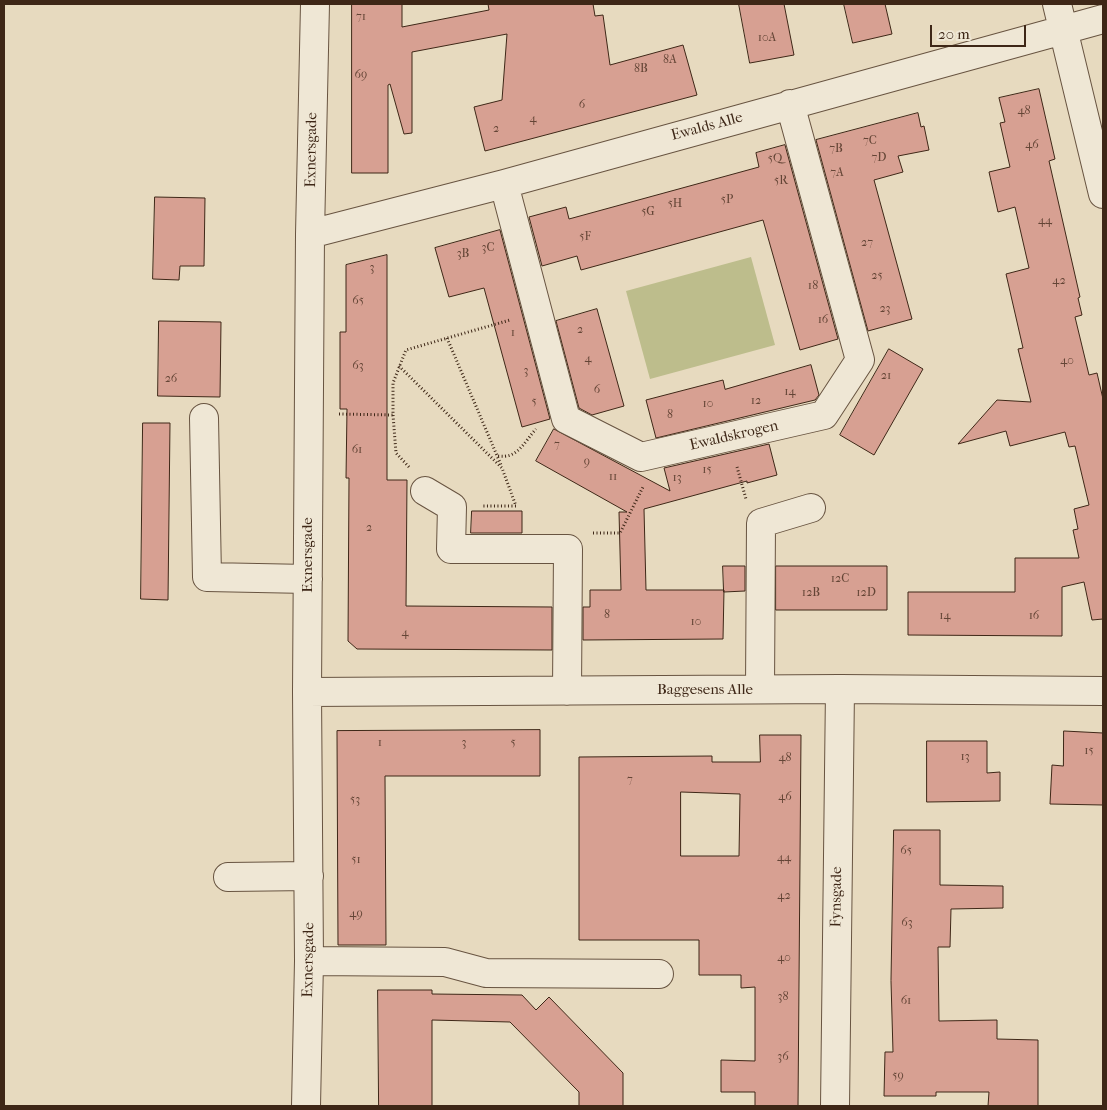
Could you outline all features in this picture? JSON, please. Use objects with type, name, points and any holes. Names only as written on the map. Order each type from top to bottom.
[{"type":"street","name":"Exnersgade","points":[[306,1106],[309,961],[307,692],[310,234],[315,4]]},
{"type":"street","points":[[1057,4],[1103,194]]},
{"type":"street","name":"Ewalds Alle","points":[[310,234],[504,184],[1103,19]]},
{"type":"street","name":"Ewaldskrogen","points":[[641,457],[824,415],[860,360],[790,104]]},
{"type":"street","points":[[504,184],[566,419],[641,457]]},
{"type":"street","points":[[204,418],[208,577],[308,579]]},
{"type":"street","points":[[425,491],[452,507],[451,549],[568,549],[567,691]]},
{"type":"street","points":[[760,689],[761,523],[811,508]]},
{"type":"street","name":"Baggesens Alle","points":[[307,692],[760,689],[1103,691]]},
{"type":"street","name":"Fynsgade","points":[[835,1106],[840,689]]},
{"type":"street","points":[[228,877],[309,876]]},
{"type":"street","points":[[309,961],[446,962],[486,973],[659,974]]},
{"type":"path","points":[[425,491],[421,480],[396,453],[393,383],[406,350],[537,312]]},
{"type":"path","points":[[447,338],[516,506],[452,507]]},
{"type":"path","points":[[399,366],[502,468]]},
{"type":"path","points":[[309,414],[394,415]]},
{"type":"path","points":[[497,456],[506,457],[517,452],[532,434],[545,423],[566,419]]},
{"type":"path","points":[[728,437],[746,501],[761,523]]},
{"type":"path","points":[[568,549],[580,533],[620,534],[647,478],[641,457]]},
{"type":"green space","points":[[751,257],[775,345],[650,379],[626,291]]},
{"type":"building","points":[[352,4],[402,4],[402,27],[489,10],[488,4],[593,4],[595,16],[603,15],[610,65],[683,45],[697,95],[485,151],[474,107],[502,100],[507,34],[412,52],[412,133],[404,134],[390,84],[388,85],[388,173],[352,173]]},
{"type":"building","points":[[739,4],[784,4],[794,55],[750,63]]},
{"type":"building","points":[[844,4],[885,4],[892,34],[853,43]]},
{"type":"building","points":[[1039,89],[1055,159],[1049,161],[1080,297],[1078,298],[1082,315],[1075,317],[1089,375],[1097,373],[1103,399],[1103,619],[1092,620],[1084,582],[1062,587],[1062,636],[908,635],[908,592],[1015,592],[1015,558],[1079,558],[1073,530],[1078,529],[1074,509],[1089,505],[1075,446],[1069,447],[1065,432],[1010,446],[1006,431],[958,444],[997,400],[1031,402],[1018,349],[1023,348],[1006,274],[1029,268],[1015,207],[998,212],[989,172],[1010,167],[1000,123],[1005,122],[999,98]]},
{"type":"building","points":[[918,113],[921,127],[924,126],[929,150],[898,156],[903,172],[874,180],[912,319],[868,331],[816,140]]},
{"type":"building","points":[[785,145],[838,339],[800,350],[763,220],[581,270],[577,256],[542,266],[529,217],[566,207],[569,219],[759,167],[756,153]]},
{"type":"building","points":[[155,197],[205,198],[204,266],[180,266],[179,280],[153,279]]},
{"type":"building","points":[[500,230],[550,419],[522,427],[484,288],[449,297],[435,248]]},
{"type":"building","points":[[387,255],[387,480],[407,480],[406,606],[552,607],[552,650],[357,649],[348,641],[349,478],[346,478],[347,409],[340,409],[340,332],[346,332],[346,265]]},
{"type":"building","points":[[597,309],[624,406],[592,415],[579,408],[556,321]]},
{"type":"building","points":[[159,321],[221,322],[220,397],[158,396]]},
{"type":"building","points":[[889,349],[923,369],[874,455],[840,435]]},
{"type":"building","points":[[811,365],[819,395],[815,400],[656,438],[646,400],[723,380],[725,389]]},
{"type":"building","points":[[143,423],[170,423],[168,600],[141,599]]},
{"type":"building","points":[[554,429],[670,491],[664,468],[769,444],[777,475],[747,483],[747,481],[644,509],[646,590],[724,590],[723,639],[583,640],[583,607],[590,607],[590,590],[621,590],[619,512],[627,512],[536,461]]},
{"type":"building","points":[[472,511],[522,511],[522,533],[471,533]]},
{"type":"building","points":[[723,566],[745,566],[745,591],[724,592]]},
{"type":"building","points":[[776,566],[887,566],[887,610],[776,610]]},
{"type":"building","points":[[540,730],[540,776],[385,776],[386,945],[338,945],[337,731]]},
{"type":"building","points":[[1064,731],[1103,733],[1103,805],[1050,804],[1052,765],[1063,766]]},
{"type":"building","points":[[760,735],[801,735],[798,1106],[755,1106],[755,1092],[721,1092],[721,1060],[755,1061],[755,987],[741,988],[741,975],[699,975],[699,940],[579,940],[579,757],[712,756],[712,762],[760,762]],"holes":[[[681,792],[740,794],[739,856],[681,856]]]},
{"type":"building","points":[[927,741],[987,741],[987,773],[1000,772],[1000,801],[927,802]]},
{"type":"building","points":[[894,830],[940,830],[940,885],[1003,886],[1003,908],[951,909],[950,947],[938,947],[939,1021],[997,1020],[997,1039],[1038,1040],[1038,1106],[988,1106],[989,1092],[936,1092],[936,1096],[884,1096],[885,1052],[893,1052],[891,981]]},
{"type":"building","points":[[378,990],[432,990],[432,994],[522,995],[536,1010],[549,997],[623,1073],[623,1106],[579,1106],[579,1092],[510,1022],[432,1020],[432,1106],[379,1106]]}]
